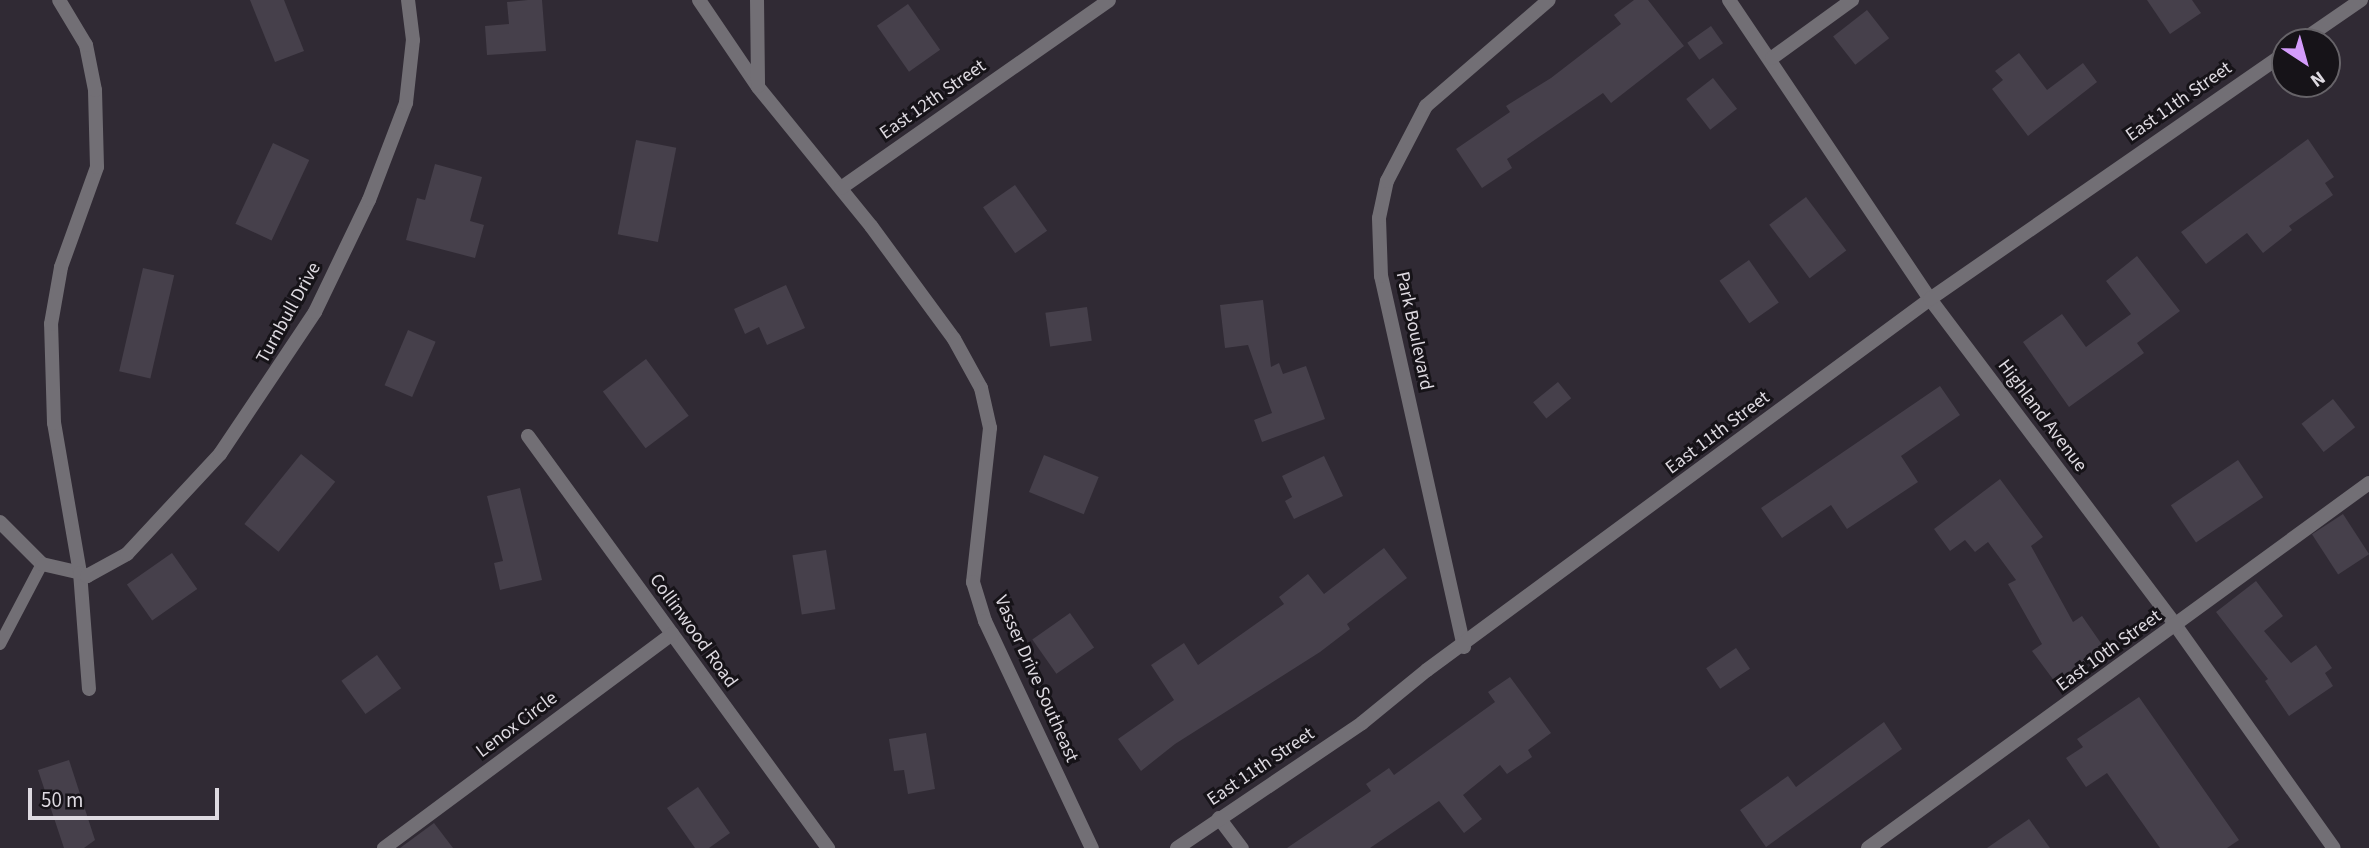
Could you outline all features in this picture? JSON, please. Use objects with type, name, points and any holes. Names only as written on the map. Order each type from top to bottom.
[{"type":"street","points":[[59,0],[86,45],[95,90],[97,167],[61,267],[51,324],[54,423],[80,573],[89,690]]},
{"type":"street","name":"Turnbull Drive","points":[[80,573],[87,576],[127,554],[220,454],[315,313],[369,200],[406,103],[413,40],[408,0]]},
{"type":"street","points":[[699,0],[758,87],[841,188]]},
{"type":"street","points":[[757,0],[758,87]]},
{"type":"street","name":"East 12th Street","points":[[841,188],[1110,0]]},
{"type":"street","name":"Park Boulevard","points":[[1464,647],[1381,276],[1379,218],[1387,181],[1426,106],[1549,0]]},
{"type":"street","name":"Highland Avenue","points":[[1729,0],[1772,58],[1930,299],[2176,626],[2334,848]]},
{"type":"street","points":[[1772,58],[1852,0]]},
{"type":"street","points":[[2320,28],[2361,0]]},
{"type":"street","name":"East 11th Street","points":[[1177,848],[1362,723],[1427,670],[1464,647],[1930,299],[2271,63]]},
{"type":"street","name":"Vasser Drive Southeast","points":[[841,188],[954,339],[981,388],[990,428],[974,582],[985,621],[1093,848]]},
{"type":"street","name":"Collinwood Road","points":[[528,436],[828,848]]},
{"type":"street","name":"East 10th Street","points":[[1868,848],[2369,483]]},
{"type":"street","points":[[0,522],[42,564],[80,573]]},
{"type":"street","name":"Lenox Circle","points":[[384,848],[672,634]]},
{"type":"street","points":[[1219,818],[1242,848]]},
{"type":"lane","points":[[0,644],[42,564]]},
{"type":"building","points":[[250,0],[284,0],[304,51],[275,62]]},
{"type":"building","points":[[542,0],[546,51],[487,55],[485,26],[509,24],[507,2]]},
{"type":"building","points":[[1634,0],[1648,0],[1684,46],[1611,103],[1603,93],[1507,159],[1512,168],[1482,188],[1456,149],[1510,112],[1506,106],[1551,78],[1621,24],[1614,15]]},
{"type":"building","points":[[2147,0],[2192,0],[2201,13],[2170,34]]},
{"type":"building","points":[[908,4],[940,50],[909,72],[877,26]]},
{"type":"building","points":[[1867,10],[1889,38],[1855,65],[1833,36]]},
{"type":"building","points":[[1711,26],[1723,43],[1699,60],[1687,43]]},
{"type":"building","points":[[2019,53],[2047,90],[2083,63],[2097,82],[2028,136],[1992,89],[2003,80],[1995,71]]},
{"type":"building","points":[[1713,78],[1737,109],[1710,130],[1686,99]]},
{"type":"building","points":[[2308,139],[2334,177],[2325,183],[2333,195],[2289,226],[2292,230],[2263,253],[2247,233],[2206,264],[2181,232]]},
{"type":"building","points":[[636,140],[676,148],[658,242],[618,234]]},
{"type":"building","points":[[273,143],[309,160],[272,241],[235,224]]},
{"type":"building","points":[[435,164],[482,177],[470,221],[484,225],[475,258],[406,240],[417,198],[425,200]]},
{"type":"building","points":[[1015,185],[1047,231],[1015,253],[983,207]]},
{"type":"building","points":[[1806,197],[1846,251],[1810,278],[1769,225]]},
{"type":"building","points":[[2137,256],[2180,311],[2137,343],[2144,353],[2069,407],[2023,342],[2062,314],[2086,347],[2131,314],[2106,281]]},
{"type":"building","points":[[1749,260],[1779,303],[1749,323],[1720,281]]},
{"type":"building","points":[[143,268],[174,275],[150,378],[119,371]]},
{"type":"building","points":[[786,285],[805,328],[767,345],[759,327],[745,334],[734,309]]},
{"type":"building","points":[[1263,300],[1271,367],[1279,363],[1283,374],[1306,366],[1325,419],[1262,442],[1254,420],[1272,413],[1248,345],[1225,348],[1220,305]]},
{"type":"building","points":[[1087,307],[1092,341],[1050,347],[1045,313]]},
{"type":"building","points":[[408,330],[436,342],[412,397],[385,385]]},
{"type":"building","points":[[646,359],[689,416],[646,448],[603,391]]},
{"type":"building","points":[[1558,382],[1571,398],[1546,418],[1533,402]]},
{"type":"building","points":[[1940,386],[1960,415],[1901,456],[1918,482],[1847,529],[1831,505],[1782,538],[1761,508]]},
{"type":"building","points":[[2333,399],[2355,427],[2324,452],[2301,424]]},
{"type":"building","points":[[301,454],[335,482],[279,552],[244,524]]},
{"type":"building","points":[[1044,455],[1099,477],[1084,514],[1029,492]]},
{"type":"building","points":[[1324,456],[1343,496],[1294,519],[1285,501],[1292,497],[1282,476]]},
{"type":"building","points":[[2238,460],[2263,497],[2196,543],[2171,505]]},
{"type":"building","points":[[2000,479],[2043,537],[2031,546],[2073,622],[2082,616],[2105,649],[2055,682],[2032,651],[2042,644],[2008,584],[2016,580],[1988,542],[1975,552],[1965,540],[1950,551],[1934,529]]},
{"type":"building","points":[[520,488],[542,580],[500,590],[494,563],[503,561],[487,496]]},
{"type":"building","points":[[2343,514],[2369,554],[2338,574],[2312,534]]},
{"type":"building","points":[[1384,548],[1407,578],[1347,624],[1350,629],[1320,652],[1175,744],[1141,771],[1118,739],[1174,700],[1151,665],[1184,643],[1198,665],[1284,604],[1279,597],[1308,574],[1324,594]]},
{"type":"building","points":[[826,550],[835,609],[802,615],[792,555]]},
{"type":"building","points":[[172,553],[197,589],[152,621],[127,585]]},
{"type":"building","points":[[2256,581],[2283,616],[2264,631],[2291,663],[2316,645],[2332,668],[2325,673],[2333,686],[2289,716],[2265,681],[2268,679],[2216,612]]},
{"type":"building","points":[[1070,613],[1094,647],[1056,674],[1032,639]]},
{"type":"building","points":[[1736,648],[1750,669],[1720,689],[1706,668]]},
{"type":"building","points":[[377,655],[401,688],[366,714],[341,681]]},
{"type":"building","points":[[1510,677],[1551,733],[1528,750],[1532,757],[1507,774],[1500,765],[1463,795],[1482,819],[1464,833],[1439,801],[1370,848],[1287,848],[1371,791],[1366,784],[1389,768],[1394,775],[1495,702],[1488,692]]},
{"type":"building","points":[[2139,697],[2239,840],[2227,848],[2160,848],[2107,773],[2086,787],[2066,758],[2083,747],[2077,739]]},
{"type":"building","points":[[1884,722],[1902,749],[1766,847],[1740,810],[1788,776],[1796,787]]},
{"type":"building","points":[[926,733],[935,789],[908,794],[904,770],[894,771],[889,739]]},
{"type":"building","points":[[69,760],[95,840],[84,848],[64,848],[38,770]]},
{"type":"building","points":[[698,787],[730,833],[709,848],[695,848],[667,808]]},
{"type":"building","points":[[2029,819],[2050,848],[1987,848]]},
{"type":"building","points":[[434,823],[453,848],[400,848]]}]
